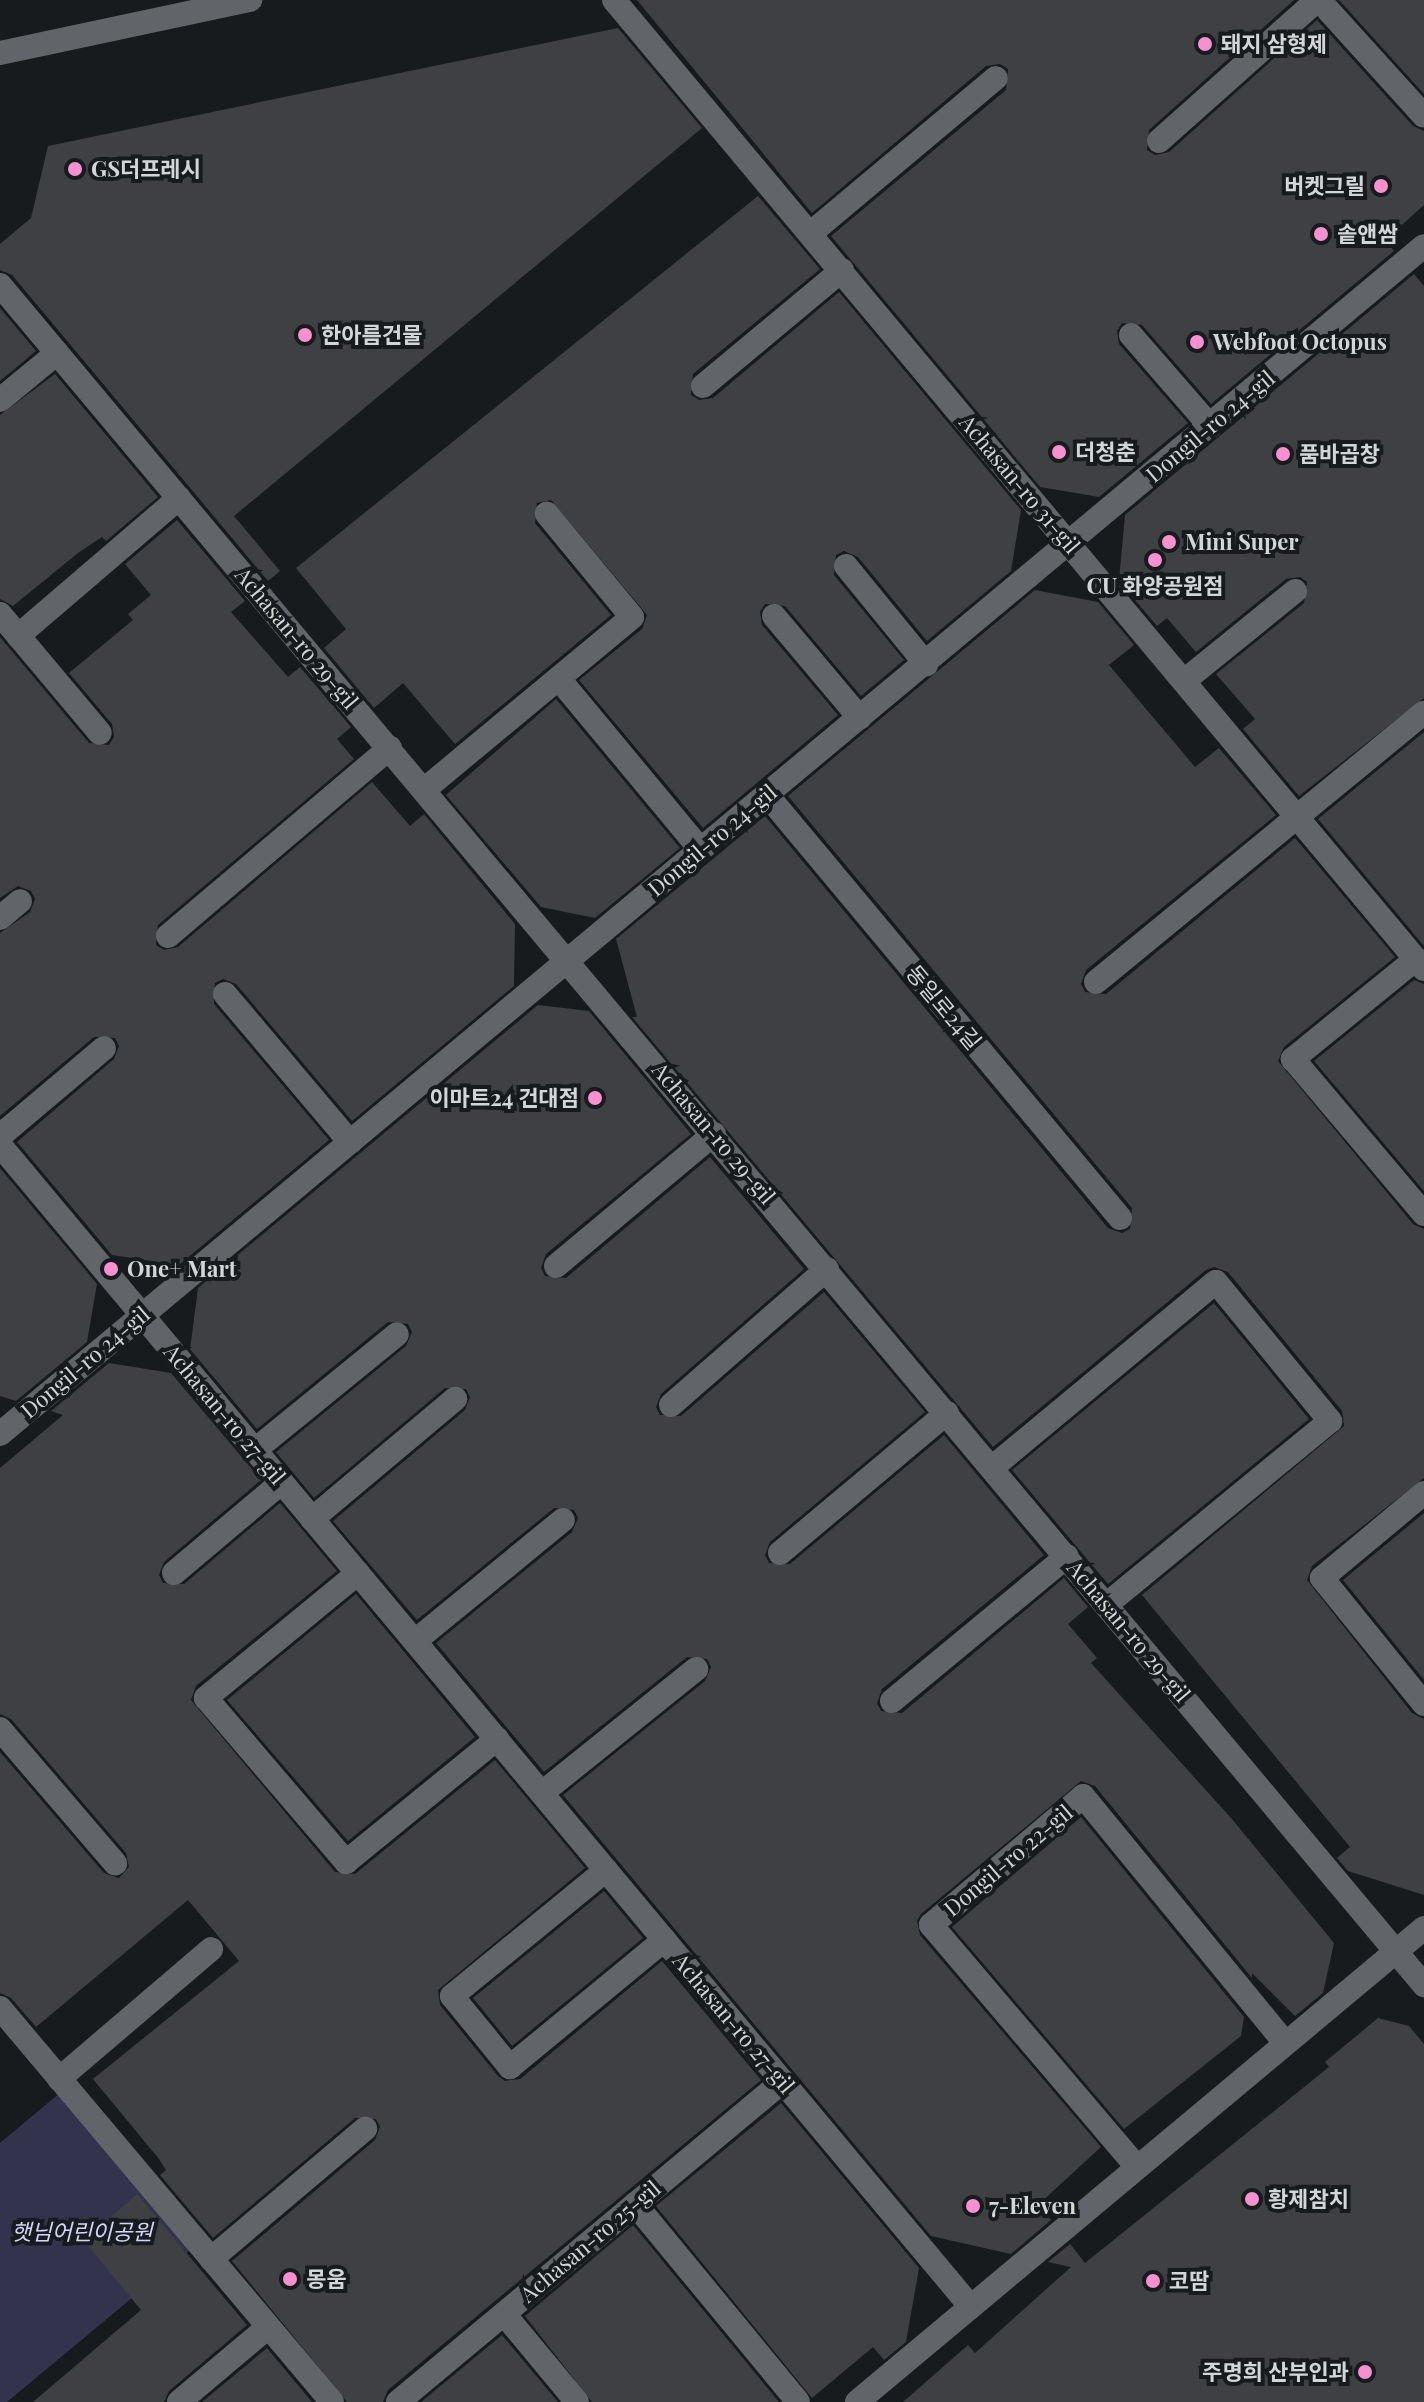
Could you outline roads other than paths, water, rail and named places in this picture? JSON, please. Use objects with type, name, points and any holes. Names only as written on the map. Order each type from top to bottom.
[{"type":"street","points":[[0,53],[250,0]]},
{"type":"street","name":"Achasan-ro 31-gil","points":[[614,0],[1420,964]]},
{"type":"street","points":[[1159,141],[1318,0],[1424,116]]},
{"type":"street","points":[[811,233],[996,78]]},
{"type":"street","name":"Dongil-ro 24-gil","points":[[0,1434],[1424,246]]},
{"type":"street","points":[[703,386],[842,270]]},
{"type":"street","name":"Achasan-ro 29-gil","points":[[0,285],[994,1466],[1424,1985]]},
{"type":"street","points":[[1131,335],[1210,426]]},
{"type":"street","points":[[0,400],[57,353]]},
{"type":"street","points":[[18,636],[179,498]]},
{"type":"street","points":[[425,789],[632,617],[547,514]]},
{"type":"street","points":[[846,566],[926,664]]},
{"type":"street","points":[[1184,681],[1295,591]]},
{"type":"street","points":[[0,614],[100,733]]},
{"type":"street","points":[[774,616],[860,718]]},
{"type":"street","points":[[559,679],[701,850]]},
{"type":"street","points":[[1096,982],[1424,713]]},
{"type":"street","points":[[168,936],[390,748]]},
{"type":"street","name":"동일로24길","points":[[767,795],[1120,1218]]},
{"type":"street","points":[[0,918],[20,901]]},
{"type":"street","points":[[1420,964],[1293,1059],[1424,1214]]},
{"type":"street","points":[[225,994],[350,1142]]},
{"type":"street","points":[[0,1136],[104,1048]]},
{"type":"street","points":[[556,1266],[714,1134]]},
{"type":"street","name":"Achasan-ro 27-gil","points":[[0,1145],[971,2307]]},
{"type":"street","points":[[671,1405],[827,1269]]},
{"type":"street","points":[[994,1466],[1216,1282],[1311,1397],[1330,1421],[1107,1604]]},
{"type":"street","points":[[255,1450],[397,1334]]},
{"type":"street","points":[[312,1519],[455,1399]]},
{"type":"street","points":[[780,1553],[947,1413]]},
{"type":"street","points":[[174,1573],[282,1482]]},
{"type":"street","points":[[1424,1493],[1322,1578],[1424,1704]]},
{"type":"street","points":[[415,1641],[563,1520]]},
{"type":"street","points":[[892,1701],[1067,1556]]},
{"type":"street","points":[[358,1573],[206,1698],[346,1862],[497,1739]]},
{"type":"street","points":[[542,1793],[696,1669]]},
{"type":"street","points":[[0,1729],[115,1863]]},
{"type":"street","name":"Dongil-ro 22-gil","points":[[1137,2167],[931,1925],[1083,1796],[1285,2043]]},
{"type":"street","points":[[606,1870],[452,1996],[510,2067],[664,1940]]},
{"type":"street","points":[[857,2402],[1424,1928]]},
{"type":"street","points":[[59,2079],[211,1949]]},
{"type":"street","points":[[0,2008],[332,2402]]},
{"type":"street","name":"Achasan-ro 25-gil","points":[[398,2402],[783,2081]]},
{"type":"street","points":[[211,2259],[365,2129]]},
{"type":"street","points":[[635,2204],[798,2402]]},
{"type":"street","points":[[504,2314],[577,2402]]},
{"type":"street","points":[[179,2402],[268,2327]]},
{"type":"place","name":"돼지 삼형제","points":[[1205,44]]},
{"type":"place","name":"GS더프레시","points":[[75,169]]},
{"type":"place","name":"버켓그릴","points":[[1381,186]]},
{"type":"place","name":"솥앤쌈","points":[[1321,234]]},
{"type":"place","name":"한아름건물","points":[[305,335]]},
{"type":"place","name":"Webfoot Octopus","points":[[1197,342]]},
{"type":"place","name":"더청춘","points":[[1059,452]]},
{"type":"place","name":"품바곱창","points":[[1283,454]]},
{"type":"place","name":"Mini Super","points":[[1169,542]]},
{"type":"place","name":"CU 화양공원점","points":[[1155,560]]},
{"type":"place","name":"이마트24 건대점","points":[[595,1098]]},
{"type":"place","name":"One+ Mart","points":[[111,1269]]},
{"type":"place","name":"황제참치","points":[[1252,2199]]},
{"type":"place","name":"7-Eleven","points":[[973,2206]]},
{"type":"place","name":"몽움","points":[[290,2279]]},
{"type":"place","name":"코땀","points":[[1153,2281]]},
{"type":"place","name":"주명희 산부인과","points":[[1365,2372]]},
{"type":"park label","name":"햇님어린이공원","points":[[82,2232]]}]
